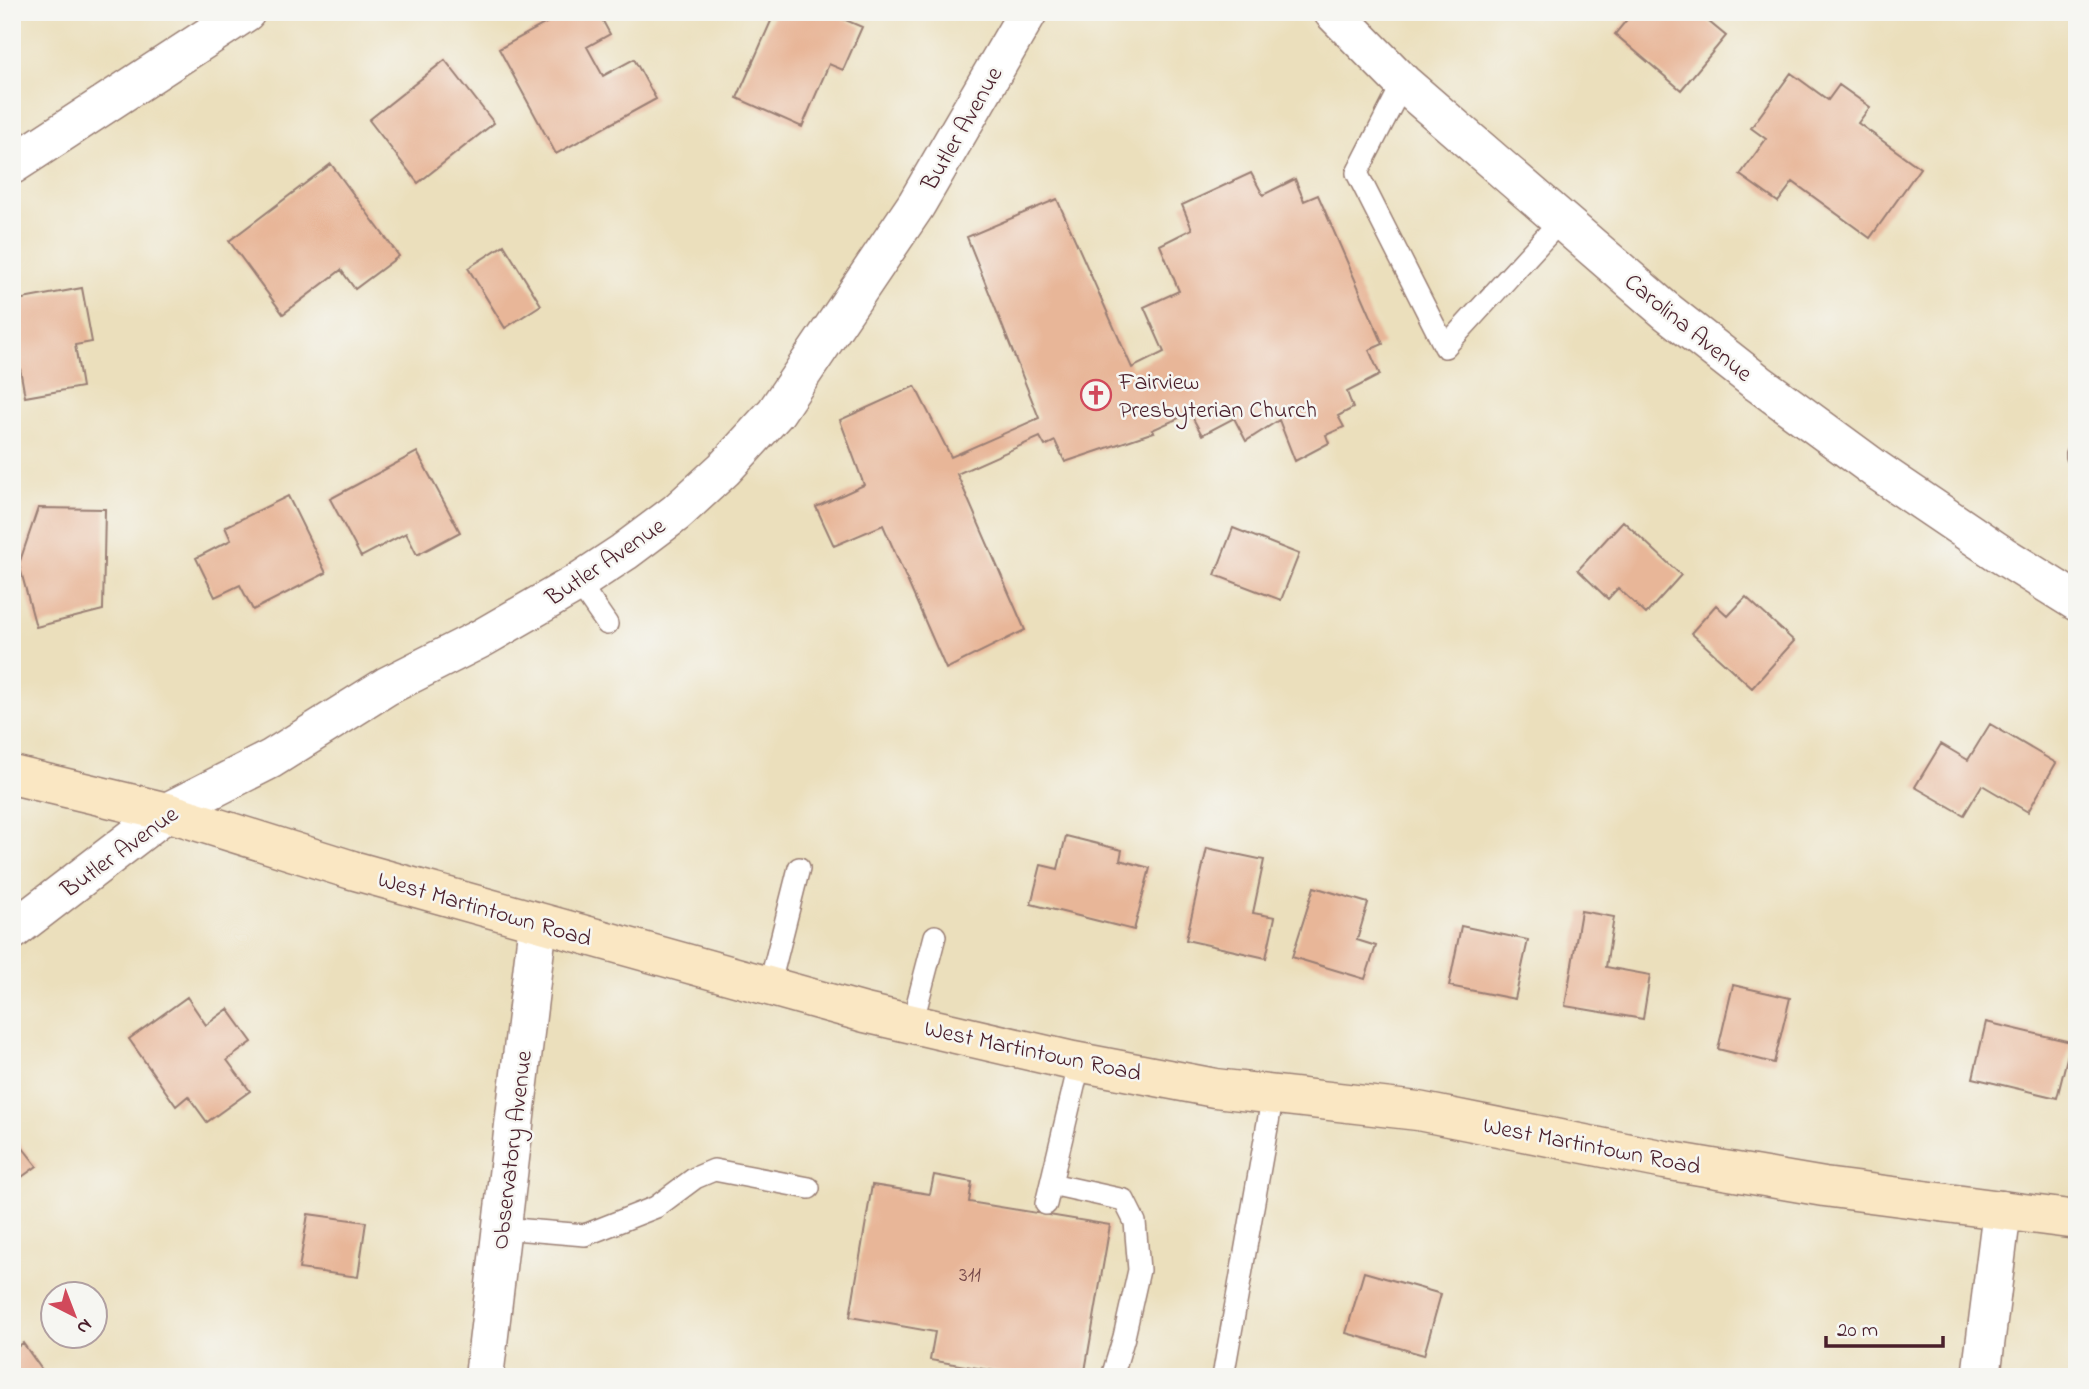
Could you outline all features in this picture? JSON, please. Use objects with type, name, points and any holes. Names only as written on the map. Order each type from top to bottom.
[{"type":"main road","name":"West Martintown Road","points":[[12,775],[167,812],[352,870],[769,987],[912,1024],[1080,1062],[1215,1088],[1418,1111],[1651,1157],[1824,1187],[2077,1220]]},
{"type":"street","points":[[12,165],[246,12]]},
{"type":"street","name":"Butler Avenue","points":[[12,931],[167,812],[271,760],[387,686],[482,638],[578,582],[676,513],[724,470],[776,412],[916,205],[1028,12]]},
{"type":"street","name":"Carolina Avenue","points":[[1333,12],[1403,83],[1665,310],[1889,479],[2001,555],[2077,602]]},
{"type":"street","name":"Observatory Avenue","points":[[484,1377],[538,923]]},
{"type":"street","points":[[1981,1377],[2002,1210]]},
{"type":"lane","points":[[1403,83],[1357,173],[1445,347],[1561,220]]},
{"type":"lane","points":[[578,582],[607,624]]},
{"type":"lane","points":[[769,987],[799,868]]},
{"type":"lane","points":[[912,1024],[935,936]]},
{"type":"lane","points":[[1080,1062],[1049,1194],[1124,1200],[1135,1222],[1139,1270],[1125,1337],[1112,1377]]},
{"type":"lane","points":[[1223,1377],[1273,1094]]},
{"type":"lane","points":[[502,1228],[584,1235],[656,1207],[695,1178],[714,1170],[809,1188]]},
{"type":"building","points":[[566,12],[598,12],[610,34],[587,47],[603,76],[634,59],[656,99],[556,154],[499,49]]},
{"type":"building","points":[[775,12],[827,12],[862,27],[843,70],[829,64],[802,127],[737,98]]},
{"type":"building","points":[[1633,12],[1697,12],[1726,36],[1681,90],[1615,34]]},
{"type":"building","points":[[445,60],[494,123],[418,183],[369,120]]},
{"type":"building","points":[[1791,73],[1828,100],[1839,85],[1870,107],[1858,123],[1920,168],[1870,238],[1793,182],[1778,202],[1740,175],[1766,139],[1751,128]]},
{"type":"building","points":[[331,164],[399,256],[355,289],[341,270],[283,314],[229,241]]},
{"type":"building","points":[[1251,173],[1263,195],[1295,179],[1304,201],[1318,195],[1383,344],[1369,350],[1380,375],[1347,392],[1353,408],[1338,416],[1344,427],[1326,435],[1329,443],[1295,461],[1279,420],[1246,441],[1234,418],[1202,435],[1190,413],[1152,430],[1154,432],[1065,462],[1055,441],[1045,446],[1040,437],[957,474],[1025,630],[946,669],[883,525],[834,546],[816,507],[864,485],[840,420],[915,386],[951,457],[1039,418],[967,237],[1057,199],[1132,368],[1164,352],[1144,307],[1179,291],[1160,245],[1192,229],[1182,205]]},
{"type":"building","points":[[504,245],[541,305],[505,328],[468,268]]},
{"type":"building","points":[[82,288],[92,342],[75,345],[82,387],[25,397],[12,323],[12,301]]},
{"type":"building","points":[[417,452],[460,532],[417,555],[406,533],[361,557],[330,499]]},
{"type":"building","points":[[288,496],[326,573],[253,610],[240,585],[215,597],[196,558],[231,540],[225,527]]},
{"type":"building","points":[[38,508],[105,509],[103,610],[36,627],[19,564]]},
{"type":"building","points":[[1623,521],[1681,575],[1646,614],[1618,588],[1608,599],[1578,570]]},
{"type":"building","points":[[1233,528],[1299,554],[1281,600],[1215,575]]},
{"type":"building","points":[[1746,597],[1794,641],[1752,688],[1691,633],[1716,605],[1728,616]]},
{"type":"building","points":[[1990,724],[2056,763],[2028,812],[1982,785],[1964,815],[1915,787],[1941,744],[1968,760]]},
{"type":"building","points":[[1066,836],[1122,850],[1120,860],[1150,868],[1134,930],[1031,904],[1041,865],[1058,869]]},
{"type":"building","points":[[1207,848],[1264,860],[1253,913],[1275,917],[1266,958],[1186,940]]},
{"type":"building","points":[[1314,887],[1368,903],[1357,940],[1376,946],[1365,979],[1292,957]]},
{"type":"building","points":[[1581,911],[1614,917],[1606,967],[1650,975],[1643,1019],[1565,1006]]},
{"type":"building","points":[[1461,926],[1528,940],[1515,999],[1449,986]]},
{"type":"building","points":[[1733,985],[1790,998],[1774,1063],[1718,1049]]},
{"type":"building","points":[[187,997],[206,1025],[228,1009],[252,1042],[227,1060],[250,1091],[207,1122],[188,1096],[176,1106],[129,1039]]},
{"type":"building","points":[[1986,1022],[2071,1042],[2057,1098],[1973,1078]]},
{"type":"building","points":[[12,1134],[37,1166],[12,1184]]},
{"type":"building","points":[[934,1175],[972,1182],[969,1202],[1110,1225],[1084,1377],[1030,1377],[930,1360],[935,1332],[850,1317],[872,1185],[930,1194]]},
{"type":"building","points":[[308,1214],[366,1222],[358,1277],[299,1269]]},
{"type":"building","points":[[1364,1272],[1441,1294],[1424,1355],[1346,1333]]},
{"type":"building","points":[[23,1343],[47,1377],[12,1377],[12,1351]]},
{"type":"place","name":"Fairview Presbyterian Church","points":[[1096,395]]}]
